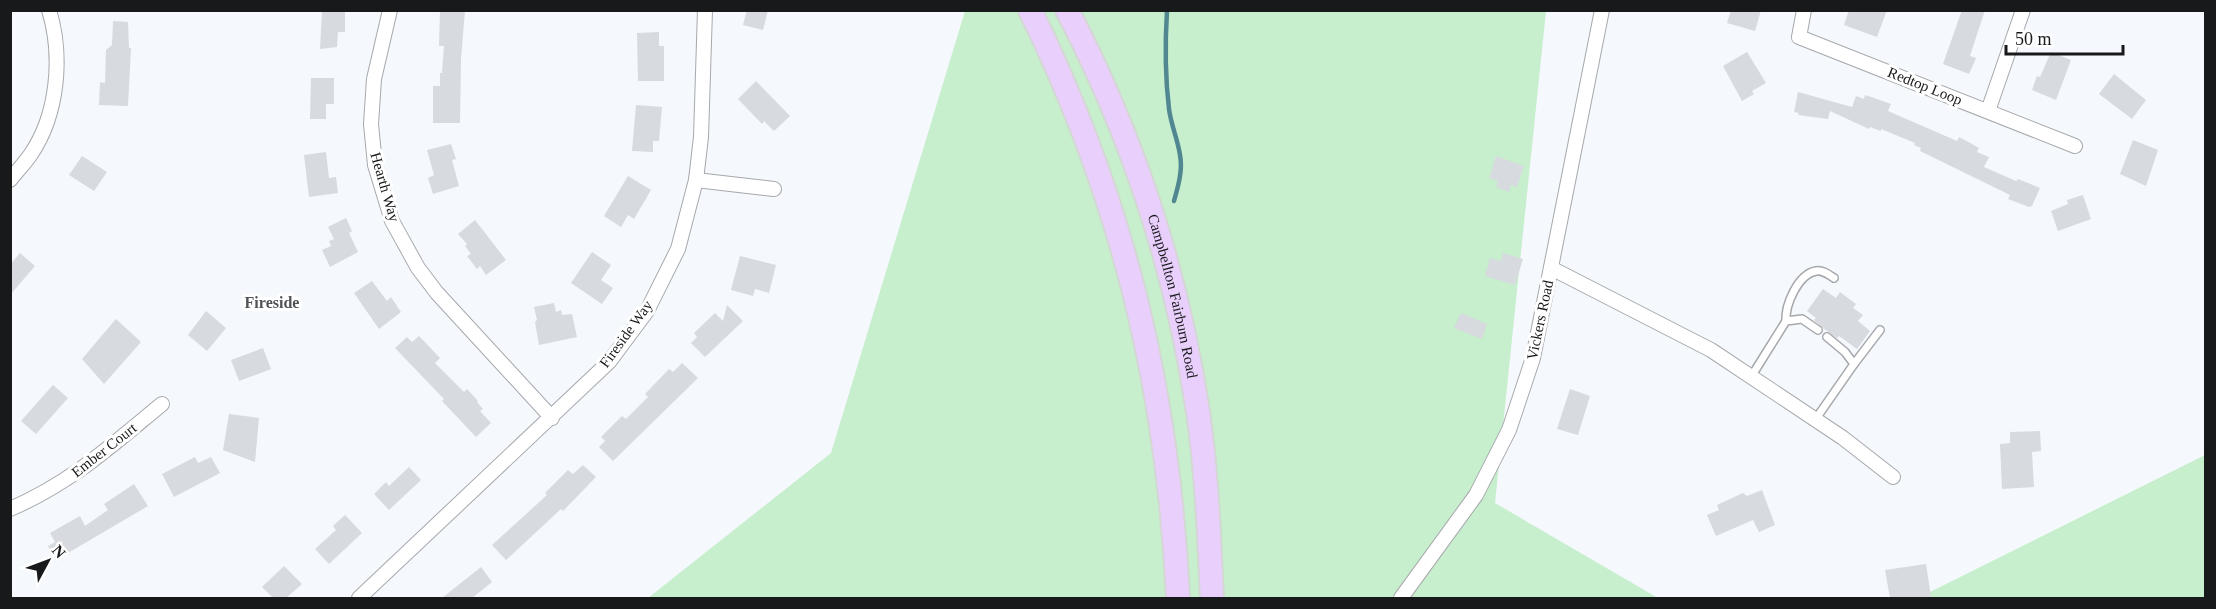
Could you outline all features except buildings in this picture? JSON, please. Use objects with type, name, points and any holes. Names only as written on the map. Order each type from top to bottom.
[{"type":"main road","points":[[1030,10],[1067,89],[1088,141],[1118,230],[1134,288],[1165,441],[1178,598]]},
{"type":"main road","name":"Campbellton Fairburn Road","points":[[1067,10],[1100,76],[1126,137],[1148,199],[1172,283],[1187,348],[1198,412],[1204,465],[1212,598]]},
{"type":"street","points":[[10,180],[32,153],[48,118],[56,82],[55,32],[49,10]]},
{"type":"street","name":"Hearth Way","points":[[390,10],[374,79],[371,124],[375,165],[392,221],[418,268],[437,293],[552,417]]},
{"type":"street","name":"Fireside Way","points":[[359,598],[609,362],[647,311],[678,249],[696,180],[701,137],[705,10]]},
{"type":"street","name":"Vickers Road","points":[[1401,598],[1476,495],[1509,430],[1533,358],[1602,10]]},
{"type":"street","name":"Redtop Loop","points":[[1804,10],[1799,37],[2075,146]]},
{"type":"street","points":[[1988,111],[2023,10]]},
{"type":"street","points":[[696,180],[774,189]]},
{"type":"street","points":[[1551,268],[1712,350],[1815,420],[1893,477]]},
{"type":"street","name":"Ember Court","points":[[10,508],[34,499],[89,465],[162,404]]},
{"type":"lane","points":[[1751,376],[1786,321],[1788,303],[1807,276],[1816,271],[1824,272],[1834,278]]},
{"type":"lane","points":[[1786,321],[1802,319],[1818,330]]},
{"type":"lane","points":[[1815,420],[1880,330]]},
{"type":"lane","points":[[1827,337],[1845,352],[1854,364]]},
{"type":"green space","points":[[965,11],[1546,11],[1495,503],[1658,598],[648,598],[831,453]]},
{"type":"green space","points":[[2205,455],[2205,598],[1918,598]]},
{"type":"waterway","points":[[1167,10],[1168,97],[1181,161],[1180,178],[1174,201]]},
{"type":"district","name":"Fireside","points":[[272,302]]}]
